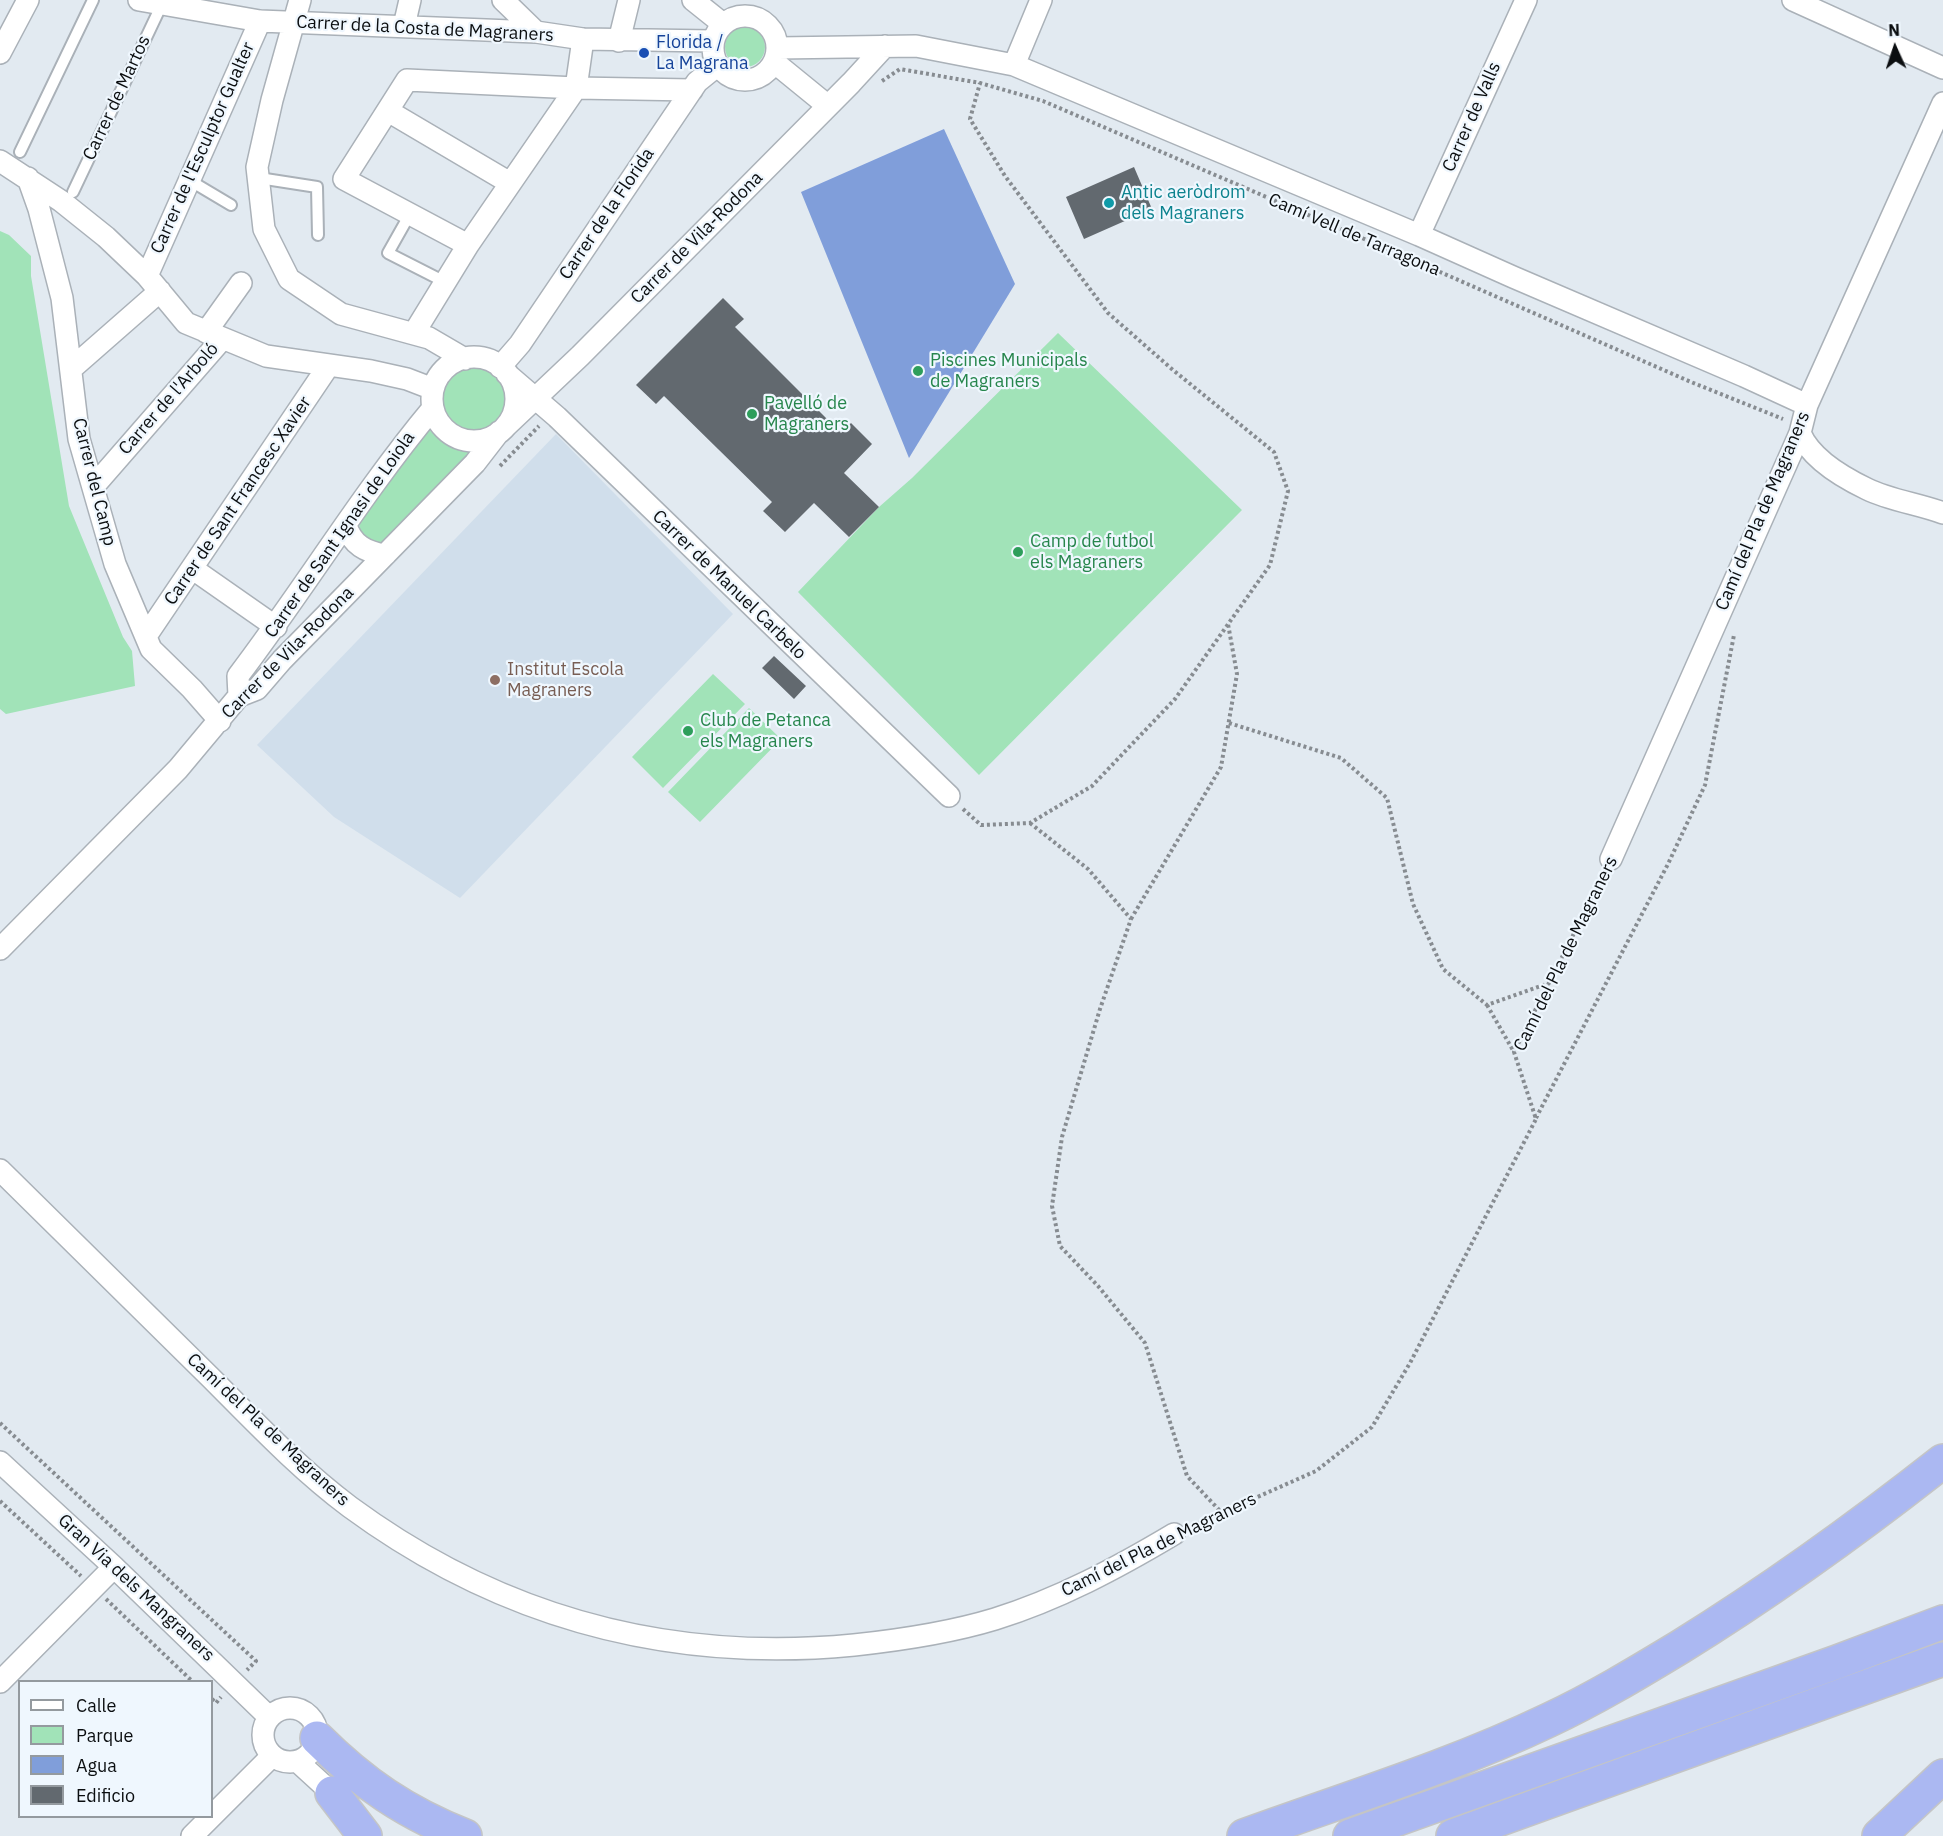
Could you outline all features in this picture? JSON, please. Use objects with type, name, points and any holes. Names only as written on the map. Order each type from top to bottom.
[{"type":"highway","points":[[1244,1836],[1495,1744],[1549,1720],[1621,1683],[1763,1595],[1819,1556],[1943,1461]]},
{"type":"highway","points":[[1350,1836],[1943,1622]]},
{"type":"highway","points":[[1453,1836],[1943,1659]]},
{"type":"highway","points":[[307,1751],[366,1783],[431,1823],[465,1836]]},
{"type":"highway","points":[[1878,1836],[1943,1776]]},
{"type":"highway","points":[[332,1793],[365,1836]]},
{"type":"street","points":[[0,53],[28,0]]},
{"type":"street","name":"Carrer de la Costa de Magraners","points":[[139,0],[260,21],[536,32],[583,39],[619,41],[718,32]]},
{"type":"street","points":[[300,0],[272,100],[257,167],[264,229],[290,279],[341,314],[414,333],[433,340],[465,359]]},
{"type":"street","points":[[404,27],[410,0]]},
{"type":"street","points":[[619,41],[629,0]]},
{"type":"street","points":[[693,0],[718,32]]},
{"type":"street","points":[[1014,65],[1041,0]]},
{"type":"street","name":"Carrer de Valls","points":[[1419,235],[1526,0]]},
{"type":"street","points":[[1793,0],[1941,66]]},
{"type":"street","points":[[513,4],[536,32]]},
{"type":"street","points":[[755,8],[773,30],[776,55],[766,72],[747,80],[734,78],[718,65],[713,53],[718,32],[728,20],[755,8]]},
{"type":"street","name":"Carrer de l'Esculptor Gualter","points":[[153,283],[189,180],[260,21]]},
{"type":"street","points":[[414,333],[468,245],[576,88],[583,39]]},
{"type":"street","name":"Camí Vell de Tarragona","points":[[776,55],[885,46],[916,46],[1014,65],[1419,235],[1807,405]]},
{"type":"street","name":"Carrer de Vila-Rodona","points":[[0,949],[178,769],[239,696],[257,689],[282,660],[485,453],[502,429],[580,356],[885,46]]},
{"type":"street","points":[[776,55],[828,106]]},
{"type":"street","name":"Carrer de la Florida","points":[[504,371],[526,334],[692,90],[705,74],[718,65]]},
{"type":"street","points":[[468,245],[344,179],[407,80],[576,88],[692,90]]},
{"type":"street","name":"Camí del Pla de Magraners","points":[[1611,859],[1722,610],[1800,429],[1807,405],[1943,103]]},
{"type":"street","points":[[388,111],[510,183]]},
{"type":"street","points":[[0,161],[28,178],[106,237],[153,283],[186,323],[266,356],[371,370],[406,380],[433,398]]},
{"type":"street","name":"Carrer del Camp","points":[[28,178],[39,209],[62,298],[79,439],[115,564],[151,648],[220,721]]},
{"type":"street","points":[[71,369],[153,283]]},
{"type":"street","name":"Carrer de l'Arboló","points":[[93,486],[214,336],[241,283]]},
{"type":"street","points":[[465,359],[484,359],[504,371],[512,382],[516,400],[511,418],[502,429],[482,440],[464,440],[447,432],[436,417],[433,398],[441,373],[448,366],[465,359]]},
{"type":"street","name":"Carrer de Sant Francesc Xavier","points":[[146,636],[329,365]]},
{"type":"street","name":"Carrer de Manuel Carbelo","points":[[504,371],[557,417],[949,796]]},
{"type":"street","name":"Carrer de Sant Ignasi de Loiola","points":[[239,696],[238,676],[276,627],[397,454],[433,398]]},
{"type":"street","points":[[1800,429],[1806,447],[1815,456],[1868,490],[1943,513]]},
{"type":"street","points":[[346,525],[352,538],[362,549],[385,555]]},
{"type":"street","points":[[193,569],[276,627]]},
{"type":"street","name":"Camí del Pla de Magraners","points":[[0,1170],[283,1449],[347,1505],[418,1553],[456,1573],[496,1592],[583,1624],[626,1635],[669,1642],[752,1649],[826,1647],[891,1641],[970,1626],[1017,1611],[1090,1582],[1174,1534]]},
{"type":"street","name":"Gran Via dels Mangraners","points":[[0,1462],[114,1566],[269,1717]]},
{"type":"street","points":[[0,1682],[114,1566]]},
{"type":"street","points":[[286,1708],[304,1712],[312,1719],[316,1728],[307,1751],[284,1761],[272,1756],[265,1747],[262,1737],[269,1717],[286,1708]]},
{"type":"street","points":[[307,1751],[332,1793],[348,1836]]},
{"type":"street","points":[[307,1751],[382,1810],[427,1836]]},
{"type":"street","points":[[213,1815],[272,1756]]},
{"type":"street","points":[[192,1836],[210,1818]]},
{"type":"lane","points":[[21,152],[93,0]]},
{"type":"lane","name":"Carrer de Martos","points":[[73,192],[162,4]]},
{"type":"lane","points":[[259,178],[317,187],[318,236]]},
{"type":"lane","points":[[189,180],[231,205]]},
{"type":"lane","points":[[410,214],[388,253],[445,282]]},
{"type":"path","points":[[949,796],[981,825],[1030,823],[1092,786],[1175,699],[1270,565],[1288,492],[1274,452],[1173,370],[1108,312],[1005,176],[970,119],[988,59]]},
{"type":"path","name":"Camí Vell de Tarragona","points":[[900,69],[981,82],[1043,101],[1800,429]]},
{"type":"path","points":[[1536,1119],[1668,864],[1705,785],[1734,636],[1722,610]]},
{"type":"path","points":[[1222,1513],[1186,1476],[1145,1343],[1098,1286],[1060,1246],[1052,1206],[1062,1137],[1100,1009],[1131,919],[1221,767],[1237,674],[1228,624]]},
{"type":"path","points":[[1229,723],[1341,758],[1387,798],[1413,904],[1443,969],[1487,1005],[1514,1052]]},
{"type":"path","points":[[1030,823],[1088,869],[1131,919]]},
{"type":"path","name":"Camí del Pla de Magraners","points":[[1174,1534],[1316,1471],[1372,1427],[1410,1363],[1536,1119],[1514,1052],[1611,859]]},
{"type":"path","points":[[1487,1005],[1549,983]]},
{"type":"path","points":[[0,1423],[256,1661]]},
{"type":"shaded area","name":"Institut Escola Magraners","points":[[556,434],[733,614],[460,898],[334,817],[257,745]]},
{"type":"green space","points":[[745,27],[753,28],[759,33],[764,39],[764,55],[759,61],[753,66],[745,67],[737,66],[731,61],[726,55],[725,47],[726,39],[731,33],[737,28]]},
{"type":"green space","points":[[0,231],[9,235],[31,256],[31,276],[69,506],[123,637],[132,651],[135,686],[6,714],[0,709]]},
{"type":"green space","name":"Camp de futbol els Magraners","points":[[1058,333],[1242,510],[979,775],[798,592],[879,507],[912,478]]},
{"type":"green space","points":[[468,368],[480,368],[496,377],[503,387],[505,399],[503,411],[496,421],[480,430],[468,430],[457,425],[448,416],[443,405],[443,393],[448,382],[457,373]]},
{"type":"green space","points":[[427,427],[447,445],[458,450],[472,452],[384,543],[379,545],[360,534],[359,521]]},
{"type":"green space","name":"Club de Petanca els Magraners","points":[[713,674],[745,704],[663,788],[632,757]]},
{"type":"green space","name":"Club de Petanca els Magraners","points":[[749,708],[781,739],[700,822],[668,792]]},
{"type":"water","name":"Piscines Municipals de Magraners","points":[[944,129],[1015,284],[909,458],[801,192]]},
{"type":"building","name":"Antic aeròdrom dels Magraners","points":[[1134,167],[1152,209],[1084,239],[1066,197]]},
{"type":"building","name":"Pavelló de Magraners","points":[[723,298],[744,319],[735,327],[841,433],[851,423],[872,444],[844,473],[879,507],[849,537],[814,503],[785,532],[763,511],[772,502],[664,396],[656,404],[636,385]]},
{"type":"building","points":[[774,656],[806,686],[794,699],[762,668]]},
{"type":"place","name":"Florida / La Magrana","points":[[644,53]]},
{"type":"place","name":"Antic aeròdrom dels Magraners","points":[[1109,203]]},
{"type":"place","name":"Piscines Municipals de Magraners","points":[[918,371]]},
{"type":"place","name":"Pavelló de Magraners","points":[[752,414]]},
{"type":"place","name":"Camp de futbol els Magraners","points":[[1018,552]]},
{"type":"place","name":"Institut Escola Magraners","points":[[495,680]]},
{"type":"place","name":"Club de Petanca els Magraners","points":[[688,731]]}]
